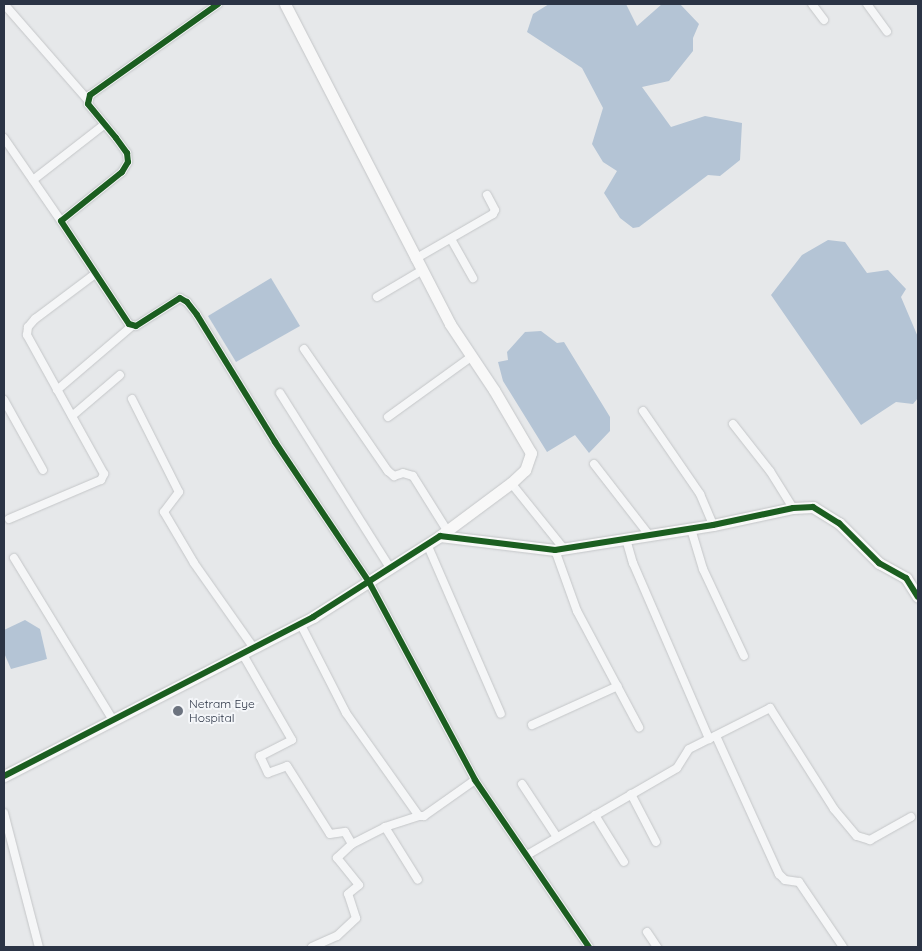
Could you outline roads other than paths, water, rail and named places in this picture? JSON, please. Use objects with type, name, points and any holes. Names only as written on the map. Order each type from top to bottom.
[{"type":"street","points":[[4,4],[87,99],[126,153],[128,162],[122,172],[61,221]]},
{"type":"street","points":[[87,99],[194,18],[218,4]]},
{"type":"street","points":[[4,776],[300,623],[444,534],[511,483],[525,470],[531,453],[421,271],[285,4]]},
{"type":"street","points":[[812,4],[824,20]]},
{"type":"street","points":[[867,4],[887,32]]},
{"type":"street","points":[[33,180],[105,124]]},
{"type":"street","points":[[4,138],[132,326]]},
{"type":"street","points":[[415,259],[493,214],[495,210],[487,194]]},
{"type":"street","points":[[451,238],[473,278]]},
{"type":"street","points":[[377,298],[421,271]]},
{"type":"street","points":[[9,519],[101,480],[102,470],[30,343],[28,327],[95,274]]},
{"type":"street","points":[[57,390],[132,326],[180,298],[187,302],[368,582],[475,780],[589,947]]},
{"type":"street","points":[[304,348],[388,471],[394,476],[403,473],[413,476],[444,534]]},
{"type":"street","points":[[388,417],[472,357]]},
{"type":"street","points":[[72,416],[120,375]]},
{"type":"street","points":[[280,393],[390,568]]},
{"type":"street","points":[[132,399],[179,492],[164,512],[194,564],[253,647]]},
{"type":"street","points":[[4,400],[43,470]]},
{"type":"street","points":[[643,411],[700,494],[713,525]]},
{"type":"street","points":[[733,424],[770,471],[793,508]]},
{"type":"street","points":[[594,464],[649,535]]},
{"type":"street","points":[[511,483],[559,549],[577,611],[640,727]]},
{"type":"street","points":[[444,534],[559,549],[691,529],[793,508],[813,508],[824,511],[879,563],[906,578],[918,597]]},
{"type":"street","points":[[691,529],[703,569],[744,656]]},
{"type":"street","points":[[626,539],[633,563],[713,738],[779,874],[785,880],[799,882],[843,947]]},
{"type":"street","points":[[427,544],[501,714]]},
{"type":"street","points":[[14,558],[113,720]]},
{"type":"street","points":[[906,578],[918,576]]},
{"type":"street","points":[[300,623],[346,713],[419,816]]},
{"type":"street","points":[[242,653],[292,740],[260,756],[268,772],[287,766],[330,834],[345,832],[352,844]]},
{"type":"street","points":[[532,725],[618,686]]},
{"type":"street","points":[[527,855],[677,768],[689,748],[713,738],[770,708],[834,809],[857,836],[870,840],[911,817]]},
{"type":"street","points":[[312,947],[337,936],[356,918],[348,894],[359,885],[337,858],[352,844],[385,826],[424,816],[475,780]]},
{"type":"street","points":[[522,784],[557,837]]},
{"type":"street","points":[[631,794],[656,842]]},
{"type":"street","points":[[4,814],[38,947]]},
{"type":"street","points":[[595,815],[624,862]]},
{"type":"street","points":[[385,826],[418,880]]},
{"type":"street","points":[[648,932],[657,947]]},
{"type":"water","points":[[549,4],[626,4],[637,26],[662,4],[680,4],[699,24],[693,38],[693,51],[669,81],[642,87],[671,127],[705,116],[742,123],[740,160],[720,176],[708,175],[639,227],[633,228],[620,218],[604,193],[617,171],[603,162],[592,144],[603,108],[582,68],[527,32],[533,14]]},
{"type":"water","points":[[828,240],[845,242],[867,273],[888,270],[906,289],[901,297],[918,337],[918,398],[913,404],[896,402],[861,425],[771,295],[802,255]]},
{"type":"water","points":[[271,278],[300,326],[236,362],[208,316]]},
{"type":"water","points":[[541,331],[557,343],[564,342],[610,417],[610,431],[589,453],[575,435],[547,452],[503,381],[498,362],[508,360],[507,352],[525,332]]},
{"type":"water","points":[[25,620],[40,629],[47,659],[11,669],[4,653],[4,630]]},
{"type":"place","name":"Netram Eye Hospital","points":[[178,711]]}]
